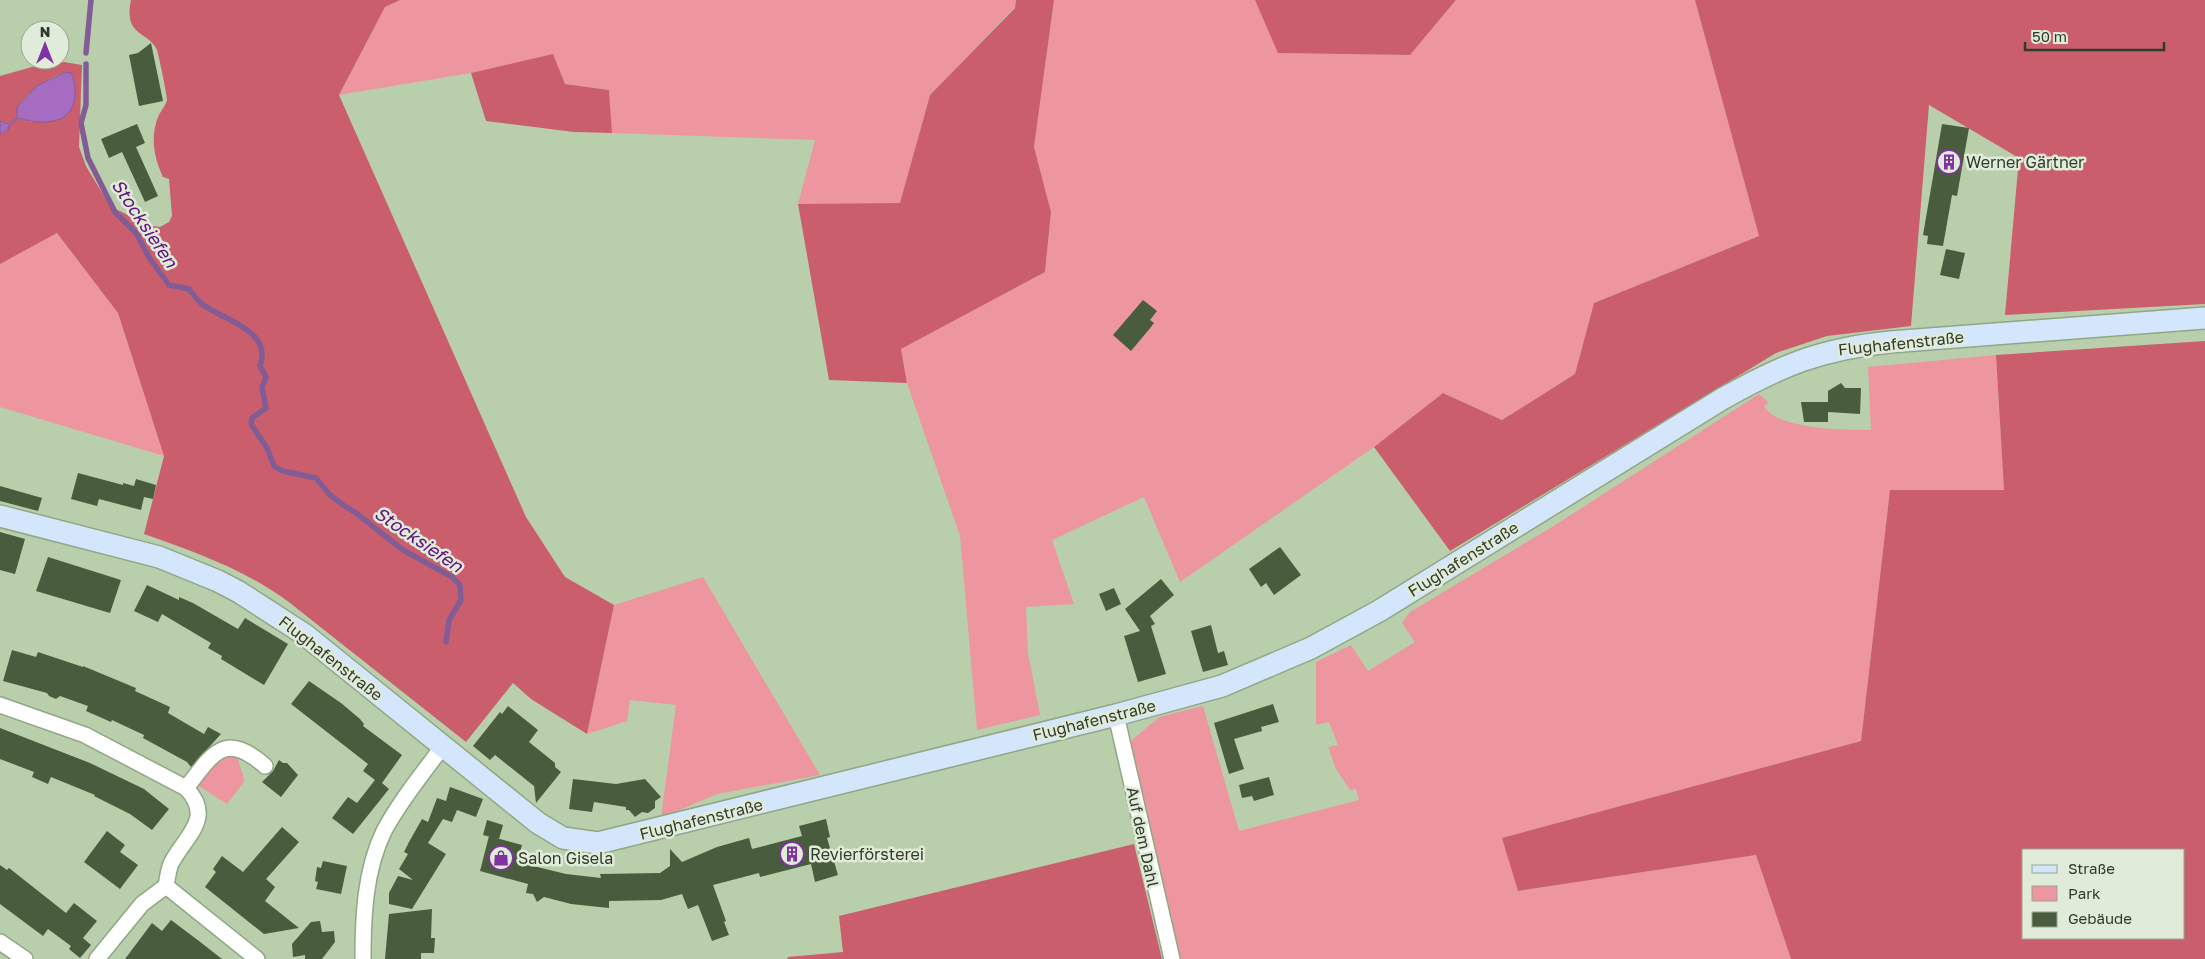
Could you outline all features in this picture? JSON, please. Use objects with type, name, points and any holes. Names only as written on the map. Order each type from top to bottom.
[{"type":"main road","name":"Flughafenstraße","points":[[0,516],[159,558],[218,580],[304,634],[546,829],[563,838],[598,843],[1116,715],[1222,686],[1311,648],[1379,611],[1722,399],[1764,375],[1796,361],[1844,348],[1882,342],[2205,318]]},
{"type":"street","points":[[0,705],[85,735],[186,788],[196,802],[198,820],[192,834],[172,860],[166,886],[142,904],[97,959]]},
{"type":"street","name":"Auf dem Dahl","points":[[1116,715],[1172,959]]},
{"type":"street","points":[[362,959],[367,889],[377,849],[385,830],[410,791],[443,746]]},
{"type":"street","points":[[186,788],[212,758],[225,748],[238,748],[250,753],[264,766]]},
{"type":"street","points":[[166,886],[257,959]]},
{"type":"street","points":[[0,942],[25,959]]},
{"type":"green space","points":[[400,0],[1016,0],[1015,7],[930,95],[900,204],[798,204],[815,140],[612,133],[609,90],[565,84],[553,55],[471,73],[339,95],[385,7]]},
{"type":"green space","points":[[1054,0],[1255,0],[1279,53],[1410,55],[1456,0],[1695,0],[1759,236],[1594,303],[1575,374],[1502,420],[1443,393],[1374,447],[1180,582],[1144,497],[1052,540],[1074,604],[1026,607],[1028,653],[1040,715],[977,730],[960,536],[907,383],[901,349],[1045,272],[1051,212],[1034,147]]},
{"type":"green space","points":[[57,233],[118,313],[164,456],[0,407],[0,264]]},
{"type":"green space","points":[[1996,355],[2004,490],[1890,491],[1861,741],[1503,838],[1518,891],[1756,855],[1791,959],[1179,959],[1131,741],[1159,717],[1203,706],[1239,831],[1359,800],[1356,789],[1350,790],[1336,769],[1328,747],[1338,745],[1329,722],[1316,725],[1316,662],[1351,645],[1368,671],[1415,642],[1402,623],[1410,612],[1552,527],[1759,394],[1769,403],[1764,406],[1771,414],[1783,420],[1830,429],[1871,430],[1868,367]]},
{"type":"green space","points":[[703,577],[820,775],[717,794],[661,818],[676,705],[630,700],[627,721],[587,734],[614,605]]},
{"type":"green space","points":[[222,754],[238,756],[244,779],[244,782],[227,804],[196,784]]},
{"type":"shaded area","points":[[131,0],[400,0],[385,7],[339,95],[526,517],[565,577],[614,605],[587,734],[531,699],[513,683],[466,742],[273,591],[220,563],[144,534],[164,456],[118,313],[57,233],[0,264],[0,134],[5,132],[8,126],[19,118],[32,122],[63,118],[75,99],[73,76],[66,72],[45,82],[28,95],[17,107],[17,118],[8,124],[0,121],[0,76],[21,70],[70,70],[70,63],[82,65],[79,147],[86,166],[110,206],[147,225],[160,227],[169,222],[172,216],[169,179],[163,177],[154,147],[154,132],[158,117],[167,100],[164,84],[157,50],[134,27],[129,12]]},
{"type":"shaded area","points":[[1016,0],[1054,0],[1034,147],[1051,212],[1045,272],[901,349],[907,383],[829,380],[798,204],[900,203],[930,95],[1015,8]]},
{"type":"shaded area","points":[[1255,0],[1456,0],[1410,55],[1278,53]]},
{"type":"shaded area","points":[[1695,0],[2205,0],[2205,304],[2005,315],[2019,158],[1929,105],[1911,326],[1827,336],[1776,353],[1450,551],[1374,447],[1443,393],[1502,420],[1575,374],[1594,303],[1759,236]]},
{"type":"shaded area","points":[[553,54],[565,84],[609,90],[612,133],[574,132],[486,121],[471,73]]},
{"type":"shaded area","points":[[66,72],[72,75],[75,92],[74,103],[64,117],[48,122],[28,121],[19,118],[9,126],[8,130],[0,134],[0,121],[8,124],[17,118],[17,107],[38,85]]},
{"type":"shaded area","points":[[2205,341],[2205,959],[1791,959],[1756,855],[1518,891],[1502,838],[1861,741],[1890,490],[2004,490],[1996,355]]},
{"type":"shaded area","points":[[1134,844],[1162,959],[787,959],[788,957],[843,952],[839,916]]},
{"type":"building","points":[[151,43],[163,101],[139,106],[129,55],[138,53]]},
{"type":"building","points":[[137,124],[145,143],[136,147],[158,196],[145,202],[122,152],[109,158],[101,139]]},
{"type":"building","name":"Werner Gärtner","points":[[1942,124],[1969,128],[1957,196],[1952,195],[1943,246],[1927,244],[1928,236],[1923,235]]},
{"type":"building","points":[[1946,249],[1965,253],[1959,279],[1940,275]]},
{"type":"building","points":[[1143,300],[1157,311],[1150,320],[1154,323],[1131,351],[1113,335]]},
{"type":"building","points":[[1841,383],[1845,388],[1861,388],[1860,414],[1828,412],[1828,422],[1804,422],[1801,402],[1828,402],[1828,391]]},
{"type":"building","points":[[78,473],[123,485],[123,483],[134,486],[136,479],[156,485],[153,499],[144,497],[141,510],[99,499],[97,506],[71,499]]},
{"type":"building","points":[[0,486],[42,498],[38,511],[0,501]]},
{"type":"building","points":[[0,532],[25,539],[15,574],[0,570]]},
{"type":"building","points":[[1280,547],[1301,575],[1274,595],[1266,583],[1261,587],[1249,569]]},
{"type":"building","points":[[48,557],[121,580],[110,613],[36,591]]},
{"type":"building","points":[[1161,579],[1174,595],[1150,616],[1155,624],[1151,626],[1166,674],[1138,682],[1124,636],[1140,631],[1125,609]]},
{"type":"building","points":[[147,585],[179,600],[179,597],[193,603],[238,629],[245,618],[288,644],[264,685],[221,659],[222,656],[208,648],[211,643],[162,614],[158,622],[134,611]]},
{"type":"building","points":[[1114,588],[1121,604],[1106,611],[1099,594]]},
{"type":"building","points":[[1211,625],[1218,653],[1224,651],[1228,665],[1203,672],[1191,631]]},
{"type":"building","points":[[12,650],[36,657],[38,652],[83,666],[136,688],[135,691],[170,707],[168,713],[204,734],[208,727],[221,734],[191,767],[187,762],[143,738],[144,735],[112,720],[111,722],[86,711],[88,706],[60,696],[56,699],[47,693],[3,681]]},
{"type":"building","points":[[309,681],[341,703],[360,719],[364,724],[363,726],[402,755],[382,783],[389,789],[353,834],[332,818],[348,797],[357,803],[375,780],[363,771],[368,764],[291,704]]},
{"type":"building","points":[[1273,704],[1279,722],[1261,727],[1262,731],[1234,739],[1244,769],[1229,774],[1214,723]]},
{"type":"building","points":[[508,706],[538,730],[529,742],[555,763],[555,767],[561,772],[536,803],[534,786],[495,755],[490,760],[473,746],[500,712],[502,714]]},
{"type":"building","points":[[0,728],[90,763],[144,789],[169,809],[152,830],[130,814],[95,795],[51,777],[48,784],[32,777],[34,772],[0,759]]},
{"type":"building","points":[[279,760],[287,763],[298,775],[281,797],[262,782],[273,771]]},
{"type":"building","points":[[1269,777],[1274,795],[1254,801],[1252,796],[1242,798],[1239,785]]},
{"type":"building","points":[[573,779],[616,784],[645,779],[661,797],[655,801],[655,808],[648,813],[642,812],[635,817],[629,810],[626,810],[626,807],[594,802],[592,812],[569,809]]},
{"type":"building","points":[[450,787],[483,799],[476,817],[457,810],[452,822],[443,819],[428,843],[446,854],[412,909],[389,904],[389,893],[398,876],[413,880],[399,869],[408,854],[404,852],[409,842],[422,819],[428,822],[437,798],[446,801]]},
{"type":"building","points":[[826,819],[830,837],[827,838],[838,875],[815,882],[811,864],[760,877],[759,873],[713,885],[729,935],[712,941],[698,905],[688,909],[682,894],[661,900],[609,901],[609,908],[571,904],[544,897],[537,902],[533,894],[526,893],[528,884],[480,871],[489,836],[522,845],[517,862],[566,874],[601,878],[600,874],[660,873],[670,866],[670,849],[682,862],[717,847],[749,838],[752,849],[802,836],[799,826]]},
{"type":"building","points":[[487,820],[503,825],[499,839],[483,835]]},
{"type":"building","points":[[282,827],[299,842],[266,879],[275,887],[265,901],[299,928],[264,934],[205,887],[216,872],[213,869],[222,856],[243,872]]},
{"type":"building","points":[[107,831],[125,845],[120,852],[138,865],[120,889],[84,862]]},
{"type":"building","points":[[323,861],[347,866],[341,894],[316,889],[318,882],[315,881],[317,867],[321,868]]},
{"type":"building","points":[[0,865],[7,870],[9,868],[66,913],[74,903],[97,921],[83,938],[91,945],[80,958],[69,949],[71,946],[48,929],[43,936],[0,904]]},
{"type":"building","points":[[432,909],[431,938],[435,938],[434,953],[421,953],[421,959],[385,959],[389,914]]},
{"type":"building","points":[[171,920],[222,959],[125,959],[152,923],[162,931]]},
{"type":"building","points":[[320,921],[322,932],[334,931],[335,942],[322,959],[305,959],[305,955],[293,957],[292,944],[311,922]]},
{"type":"waterway","name":"Stocksiefen","points":[[86,53],[91,0]]},
{"type":"waterway","name":"Stocksiefen","points":[[86,64],[86,105],[81,123],[88,158],[115,212],[136,233],[150,259],[169,285],[189,289],[202,304],[244,328],[259,343],[262,354],[260,366],[266,377],[262,387],[266,408],[252,418],[251,424],[267,448],[274,466],[282,471],[316,478],[329,494],[403,550],[452,577],[460,585],[461,600],[449,620],[446,642]]},
{"type":"place","name":"Werner Gärtner","points":[[1949,162]]},
{"type":"place","name":"Revierförsterei","points":[[792,854]]},
{"type":"place","name":"Salon Gisela","points":[[501,858]]}]
